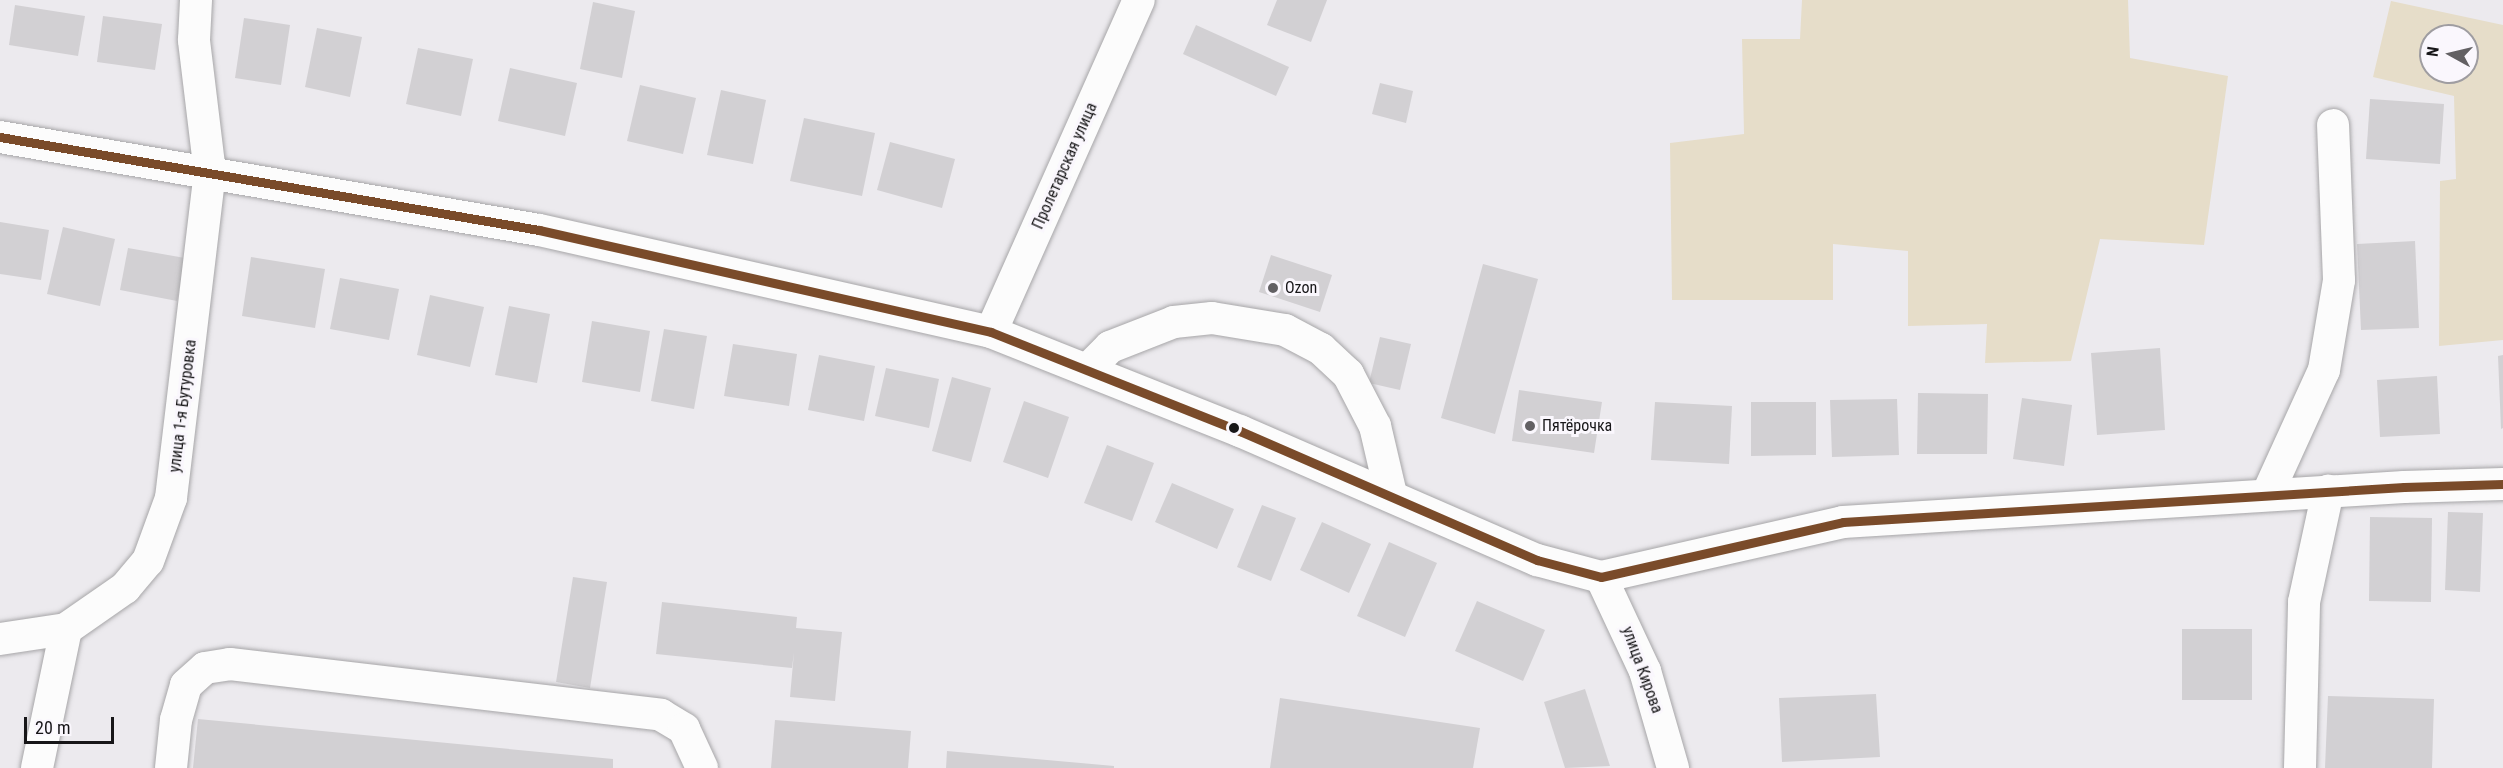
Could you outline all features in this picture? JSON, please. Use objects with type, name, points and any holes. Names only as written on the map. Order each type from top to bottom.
[{"type":"street","name":"улица 1-я Бутуровка","points":[[66,629],[125,588],[148,561],[161,531],[171,498],[181,433],[210,173],[194,40],[196,0]]},
{"type":"street","name":"Пролетарская улица","points":[[991,333],[1139,0]]},
{"type":"street","points":[[2267,495],[2324,370],[2339,280],[2333,125]]},
{"type":"street","points":[[0,137],[539,230],[991,333],[1088,369],[1391,494],[1537,560],[1601,576],[1843,522],[2328,491],[2503,484]]},
{"type":"street","points":[[1088,369],[1110,347],[1174,322],[1212,318],[1285,330],[1321,349],[1348,374],[1375,426],[1391,494]]},
{"type":"street","points":[[2300,768],[2304,602],[2328,491]]},
{"type":"street","name":"улица Кирова","points":[[1601,576],[1645,671],[1673,768]]},
{"type":"street","points":[[0,639],[66,629],[37,768]]},
{"type":"street","points":[[171,768],[176,720],[186,685],[206,668],[230,664],[661,715],[684,729],[702,768]]},
{"type":"shaded area","points":[[1802,0],[2128,0],[2130,58],[2228,76],[2204,245],[2100,239],[2071,361],[1985,363],[1987,324],[1908,326],[1908,251],[1833,244],[1833,300],[1672,300],[1670,143],[1744,134],[1742,39],[1800,39]]},
{"type":"shaded area","points":[[2391,1],[2503,25],[2503,340],[2439,346],[2440,181],[2456,179],[2454,96],[2373,77]]},
{"type":"building","points":[[1277,0],[1327,0],[1311,42],[1267,25]]},
{"type":"building","points":[[593,2],[635,11],[622,78],[580,69]]},
{"type":"building","points":[[15,5],[85,16],[78,56],[9,45]]},
{"type":"building","points":[[103,16],[162,24],[155,70],[97,62]]},
{"type":"building","points":[[244,18],[290,25],[281,85],[235,78]]},
{"type":"building","points":[[1196,25],[1289,67],[1276,96],[1183,54]]},
{"type":"building","points":[[317,28],[362,37],[350,97],[305,87]]},
{"type":"building","points":[[418,48],[473,59],[461,116],[406,104]]},
{"type":"building","points":[[510,68],[577,83],[565,136],[498,121]]},
{"type":"building","points":[[1380,83],[1413,91],[1406,123],[1372,114]]},
{"type":"building","points":[[640,85],[696,98],[683,154],[627,141]]},
{"type":"building","points":[[721,90],[766,100],[753,164],[707,155]]},
{"type":"building","points":[[2370,99],[2444,104],[2440,164],[2366,159]]},
{"type":"building","points":[[804,118],[875,133],[862,196],[790,181]]},
{"type":"building","points":[[890,142],[955,159],[942,208],[877,190]]},
{"type":"building","points":[[0,222],[49,230],[41,280],[0,274]]},
{"type":"building","points":[[63,227],[115,239],[100,306],[47,294]]},
{"type":"building","points":[[2415,241],[2419,328],[2361,330],[2357,244]]},
{"type":"building","points":[[128,248],[185,258],[177,301],[120,290]]},
{"type":"building","points":[[1271,255],[1332,275],[1320,312],[1259,292]]},
{"type":"building","points":[[251,257],[325,269],[315,328],[242,316]]},
{"type":"building","points":[[1483,264],[1538,279],[1495,434],[1441,418]]},
{"type":"building","points":[[340,278],[399,289],[389,340],[330,329]]},
{"type":"building","points":[[430,295],[484,307],[470,367],[417,355]]},
{"type":"building","points":[[509,306],[550,314],[537,383],[495,375]]},
{"type":"building","points":[[592,321],[650,331],[640,392],[582,382]]},
{"type":"building","points":[[664,329],[707,336],[694,409],[651,401]]},
{"type":"building","points":[[1380,337],[1411,344],[1400,390],[1369,383]]},
{"type":"building","points":[[733,344],[797,354],[789,406],[724,396]]},
{"type":"building","points":[[2160,348],[2165,430],[2097,435],[2091,353]]},
{"type":"building","points":[[819,355],[875,366],[864,421],[808,410]]},
{"type":"building","points":[[2503,355],[2503,428],[2501,429],[2498,356]]},
{"type":"building","points":[[886,368],[939,379],[929,428],[875,416]]},
{"type":"building","points":[[2437,376],[2440,434],[2380,437],[2377,380]]},
{"type":"building","points":[[952,377],[991,388],[971,462],[932,451]]},
{"type":"building","points":[[1519,390],[1602,402],[1594,453],[1512,441]]},
{"type":"building","points":[[1918,393],[1988,394],[1987,454],[1917,454]]},
{"type":"building","points":[[2022,398],[2072,405],[2064,466],[2013,459]]},
{"type":"building","points":[[1897,399],[1899,455],[1832,457],[1830,400]]},
{"type":"building","points":[[1024,401],[1069,417],[1048,478],[1003,462]]},
{"type":"building","points":[[1655,402],[1732,406],[1729,464],[1651,460]]},
{"type":"building","points":[[1751,402],[1816,402],[1816,455],[1751,456]]},
{"type":"building","points":[[1107,445],[1154,463],[1132,521],[1084,503]]},
{"type":"building","points":[[1172,483],[1234,509],[1217,549],[1155,522]]},
{"type":"building","points":[[1262,505],[1296,518],[1271,581],[1237,567]]},
{"type":"building","points":[[2448,512],[2483,513],[2480,592],[2445,590]]},
{"type":"building","points":[[2370,517],[2432,518],[2431,602],[2369,601]]},
{"type":"building","points":[[1322,522],[1371,544],[1349,593],[1300,570]]},
{"type":"building","points":[[1389,542],[1437,563],[1405,637],[1357,616]]},
{"type":"building","points":[[573,577],[607,582],[590,688],[556,682]]},
{"type":"building","points":[[1477,601],[1545,630],[1523,681],[1455,651]]},
{"type":"building","points":[[662,602],[797,617],[796,628],[842,632],[835,701],[790,697],[794,652],[792,668],[656,654]]},
{"type":"building","points":[[2182,629],[2252,629],[2252,700],[2182,700]]},
{"type":"building","points":[[1585,689],[1610,766],[1565,768],[1544,702]]},
{"type":"building","points":[[1876,694],[1880,757],[1782,762],[1779,698]]},
{"type":"building","points":[[2328,696],[2434,699],[2432,768],[2325,768]]},
{"type":"building","points":[[1280,698],[1480,728],[1473,768],[1270,768]]},
{"type":"building","points":[[198,719],[613,759],[613,768],[193,768]]},
{"type":"building","points":[[775,720],[911,731],[908,768],[771,768]]},
{"type":"building","points":[[947,751],[1114,766],[1114,768],[946,768]]},
{"type":"transit line","points":[[0,137],[539,230],[991,332],[1240,431],[1537,560],[1601,577],[1843,522],[2404,487],[2503,484]]},
{"type":"place","name":"Ozon","points":[[1273,288]]},
{"type":"place","name":"Пятёрочка","points":[[1530,426]]}]
